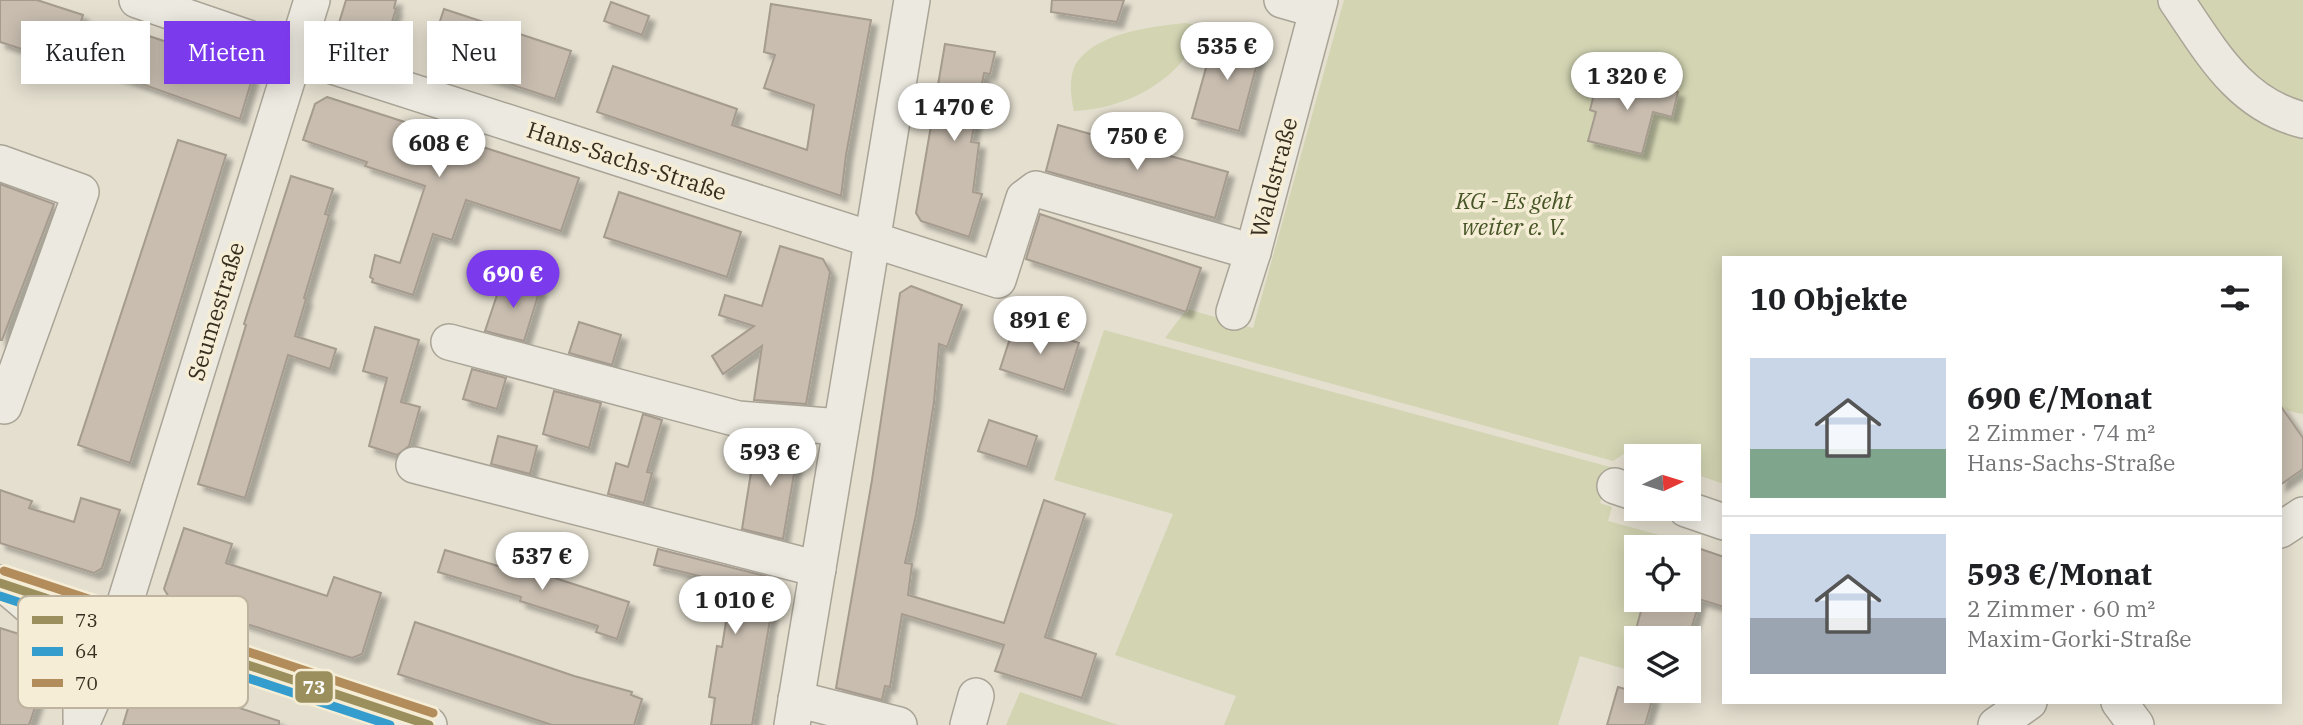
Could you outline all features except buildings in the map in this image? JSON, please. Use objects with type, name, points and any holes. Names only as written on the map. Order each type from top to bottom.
[{"type":"street","name":"Hans-Sachs-Straße","points":[[137,0],[295,54],[998,280],[1024,198],[1036,188],[1253,252]]},
{"type":"street","name":"Seumestraße","points":[[127,596],[312,0]]},
{"type":"street","points":[[899,725],[794,712],[912,0]]},
{"type":"street","points":[[1282,0],[1318,5]]},
{"type":"street","points":[[2176,0],[2218,62],[2247,93],[2286,116],[2303,120]]},
{"type":"street","name":"Waldstraße","points":[[1234,312],[1253,252],[1318,5]]},
{"type":"street","points":[[0,163],[80,192],[5,406],[0,405]]},
{"type":"street","points":[[449,342],[738,419],[841,427]]},
{"type":"street","points":[[414,465],[818,569]]},
{"type":"street","points":[[1701,514],[1722,521]]},
{"type":"street","name":"Seumestraße","points":[[1,583],[18,598]]},
{"type":"street","points":[[1,583],[40,596]]},
{"type":"street","points":[[248,665],[429,725]]},
{"type":"street","points":[[1996,725],[2026,704]]},
{"type":"street","points":[[2120,704],[2136,725]]},
{"type":"street","name":"Seumestraße","points":[[80,708],[81,725],[88,708]]},
{"type":"green space","name":"KG - Es geht weiter e. V.","points":[[1344,0],[2160,0],[2303,130],[2303,414],[2282,409],[2282,256],[1722,256],[1722,483],[1701,476],[1701,444],[1624,444],[1624,454],[1613,461],[1165,338],[1187,309],[1253,328]]},
{"type":"green space","points":[[2184,0],[2303,0],[2303,110],[2255,90]]},
{"type":"green space","points":[[1185,23],[1202,26],[1187,55],[1161,81],[1120,102],[1074,111],[1072,74],[1077,62],[1087,52],[1098,44],[1126,33]]},
{"type":"green space","points":[[1104,330],[1610,467],[1600,503],[1612,507],[1608,521],[1659,535],[1624,535],[1624,612],[1641,612],[1637,626],[1624,626],[1624,669],[1580,656],[1558,725],[1224,725],[1236,696],[1115,655],[1173,514],[1054,480]]},
{"type":"green space","points":[[1020,692],[1118,725],[1006,725]]},
{"type":"transit line","name":"70","points":[[4,571],[80,596]]},
{"type":"transit line","name":"73","points":[[0,583],[39,596]]},
{"type":"transit line","name":"64","points":[[0,596],[18,602]]},
{"type":"transit line","name":"70","points":[[248,652],[433,713]]},
{"type":"transit line","name":"73","points":[[248,665],[429,725]]},
{"type":"transit line","name":"64","points":[[248,678],[390,725]]}]
